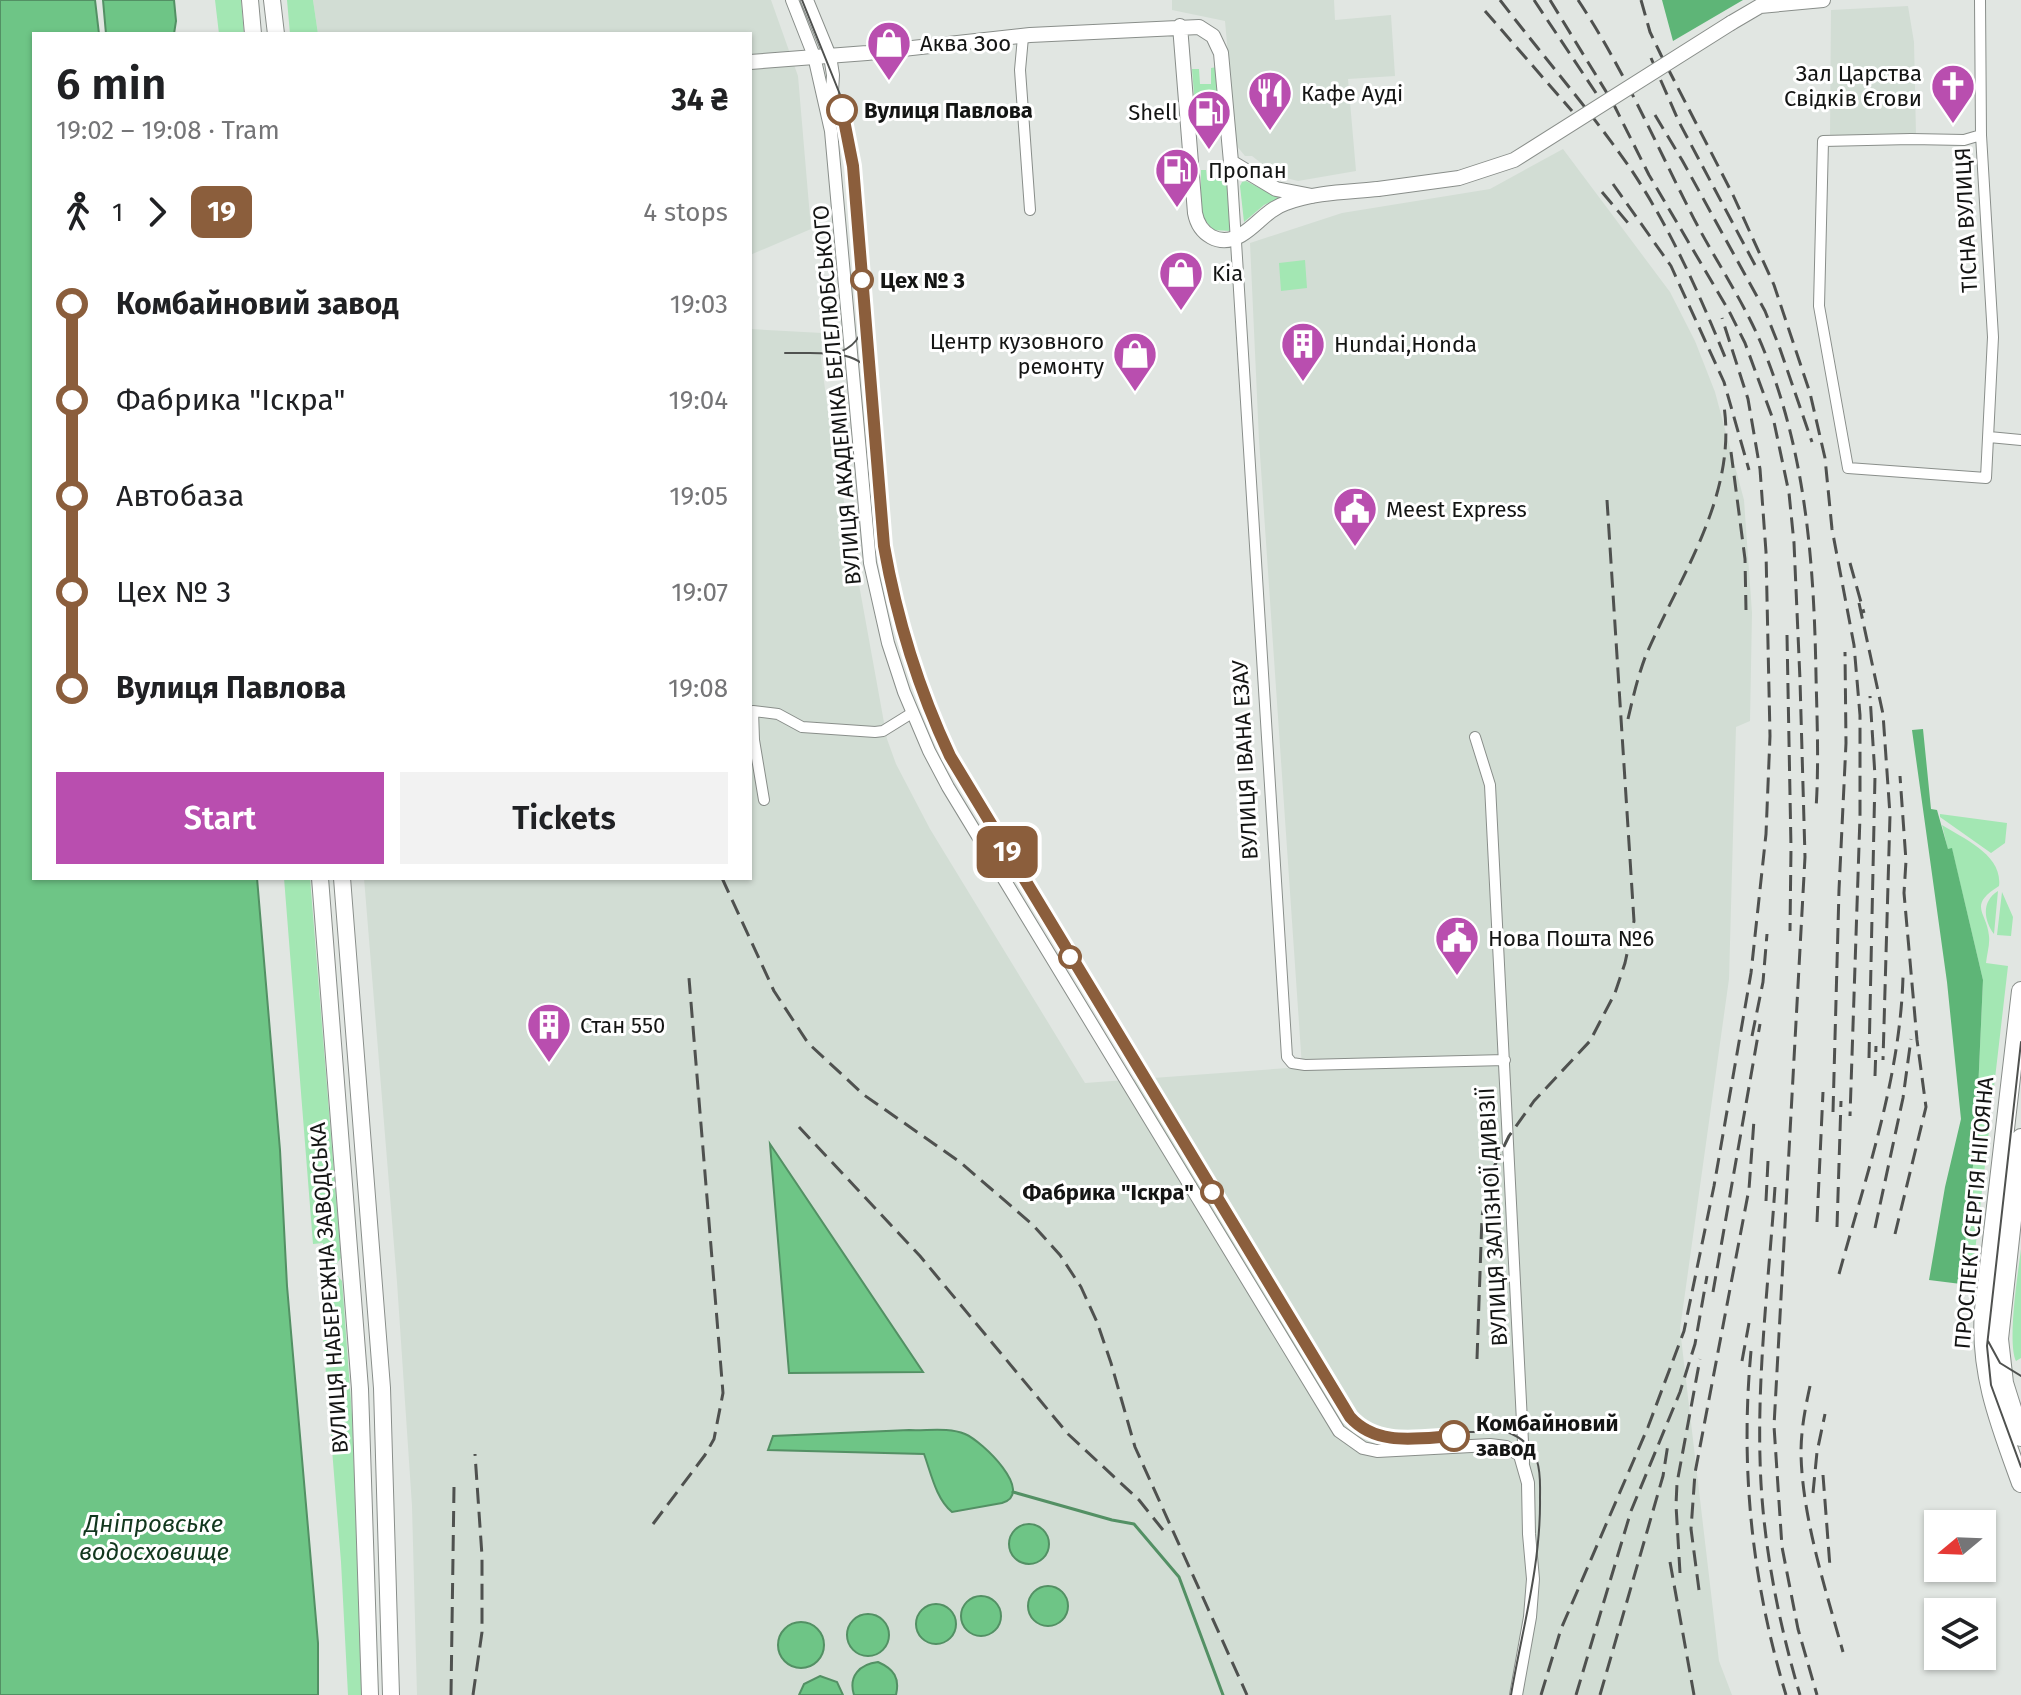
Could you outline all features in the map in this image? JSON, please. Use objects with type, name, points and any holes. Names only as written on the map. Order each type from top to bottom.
[{"type":"highway","name":"ПРОСПЕКТ СЕРГІЯ НІГОЯНА","points":[[2021,991],[1982,1343],[2021,1437]]},
{"type":"highway","name":"ПРОСПЕКТ СЕРГІЯ НІГОЯНА","points":[[2021,1138],[1999,1339],[2001,1384],[2021,1483]]},
{"type":"main road","points":[[250,0],[253,32]]},
{"type":"main road","points":[[272,0],[276,32]]},
{"type":"main road","points":[[752,62],[1180,26],[1197,222],[1209,237],[1221,240],[1236,238],[1266,212],[1286,203],[1312,196],[1459,178],[1514,160],[1760,6],[1823,0]]},
{"type":"main road","name":"ВУЛИЦЯ ІВАНА ЕЗАУ","points":[[1180,26],[1207,30],[1218,44],[1231,162]]},
{"type":"main road","points":[[1231,162],[1276,189],[1312,196]]},
{"type":"main road","name":"ВУЛИЦЯ НАБЕРЕЖНА ЗАВОДСЬКА","points":[[320,880],[360,1389],[370,1695]]},
{"type":"main road","name":"ВУЛИЦЯ НАБЕРЕЖНА ЗАВОДСЬКА","points":[[342,880],[382,1388],[391,1695]]},
{"type":"street","name":"ВУЛИЦЯ АКАДЕМІКА БЕЛЕЛЮБСЬКОГО","points":[[792,0],[833,75],[831,131],[870,563],[888,643],[912,713],[948,787],[1339,1431],[1363,1448],[1377,1451],[1490,1445],[1514,1451],[1524,1462]]},
{"type":"street","name":"ВУЛИЦЯ АКАДЕМІКА БЕЛЕЛЮБСЬКОГО","points":[[807,0],[822,56]]},
{"type":"street","name":"ТІСНА ВУЛИЦЯ","points":[[1980,0],[1981,135],[1993,337],[1986,478],[1848,468],[1819,306],[1823,141],[1964,140],[1981,135]]},
{"type":"street","points":[[1023,37],[1020,70],[1030,210]]},
{"type":"street","name":"ВУЛИЦЯ ІВАНА ЕЗАУ","points":[[1231,162],[1287,1057],[1292,1063],[1305,1065],[1505,1060]]},
{"type":"street","points":[[1989,437],[2021,440]]},
{"type":"street","points":[[764,800],[754,740],[753,711],[778,714],[802,727],[875,732],[883,731],[912,713]]},
{"type":"street","name":"ВУЛИЦЯ ЗАЛІЗНОЇ ДИВІЗІЇ","points":[[1475,737],[1490,785],[1524,1462],[1533,1579],[1530,1617],[1516,1695]]},
{"type":"shaded area","points":[[215,0],[241,0],[244,32],[219,32]]},
{"type":"shaded area","points":[[287,0],[313,0],[318,32],[290,32]]},
{"type":"shaded area","points":[[313,0],[771,0],[798,76],[811,229],[752,254],[752,32],[318,32]]},
{"type":"shaded area","points":[[1172,0],[1334,0],[1335,20],[1391,15],[1395,76],[1348,79],[1356,171],[1298,181],[1278,176],[1252,156],[1245,156],[1236,145],[1225,21],[1172,10]]},
{"type":"shaded area","points":[[1662,0],[1743,0],[1673,41]]},
{"type":"shaded area","points":[[1908,6],[1914,42],[1916,135],[1830,135],[1831,10]]},
{"type":"shaded area","points":[[1217,67],[1217,122],[1205,128],[1198,124],[1196,118],[1192,69],[1199,69],[1200,84],[1211,84],[1211,68]]},
{"type":"shaded area","points":[[1563,149],[1670,292],[1695,341],[1715,392],[1744,500],[1752,613],[1750,721],[1736,727],[1729,979],[1680,1329],[1719,1661],[1732,1695],[417,1695],[412,1506],[364,880],[752,880],[752,329],[822,333],[821,359],[829,419],[887,739],[896,764],[930,829],[1085,1083],[1302,1067],[1259,440],[1250,243],[1342,213],[1490,189]]},
{"type":"shaded area","points":[[1216,169],[1228,180],[1231,231],[1213,230],[1201,215],[1201,170],[1206,170],[1207,180],[1216,179]]},
{"type":"shaded area","points":[[1246,181],[1279,198],[1264,205],[1244,222],[1240,186]]},
{"type":"shaded area","points":[[1305,260],[1307,288],[1281,291],[1279,263]]},
{"type":"shaded area","points":[[1923,729],[1931,809],[1937,810],[1948,849],[1952,848],[1983,980],[1976,1136],[1961,1284],[1929,1280],[1945,1187],[1961,1119],[1947,982],[1912,730]]},
{"type":"shaded area","points":[[1940,814],[2007,823],[2005,843],[1991,853]]},
{"type":"shaded area","points":[[1942,825],[1971,842],[1995,865],[1999,886],[1981,904],[1989,936],[1986,963],[2008,966],[1971,1286],[1961,1284],[1976,1136],[1983,980],[1952,849],[1948,850]]},
{"type":"shaded area","points":[[284,880],[310,880],[341,1258],[336,1264],[324,1265],[323,1243],[313,1244]]},
{"type":"shaded area","points":[[1998,891],[1994,934],[1986,911],[1989,900]]},
{"type":"shaded area","points":[[2002,892],[2013,917],[2011,936],[1997,935]]},
{"type":"shaded area","points":[[2021,1249],[2021,1358],[2016,1361],[2013,1324]]},
{"type":"shaded area","points":[[338,1276],[342,1281],[352,1415],[362,1695],[348,1695],[321,1311],[321,1285]]},
{"type":"water","name":"Дніпровське водосховище","points":[[0,0],[95,0],[99,32],[32,32],[32,880],[257,880],[280,1150],[287,1286],[318,1643],[318,1695],[0,1695]]},
{"type":"water","points":[[103,0],[174,0],[174,32],[106,32]]},
{"type":"water","points":[[770,1144],[923,1372],[789,1373]]},
{"type":"water","points":[[952,1431],[973,1439],[1003,1467],[1013,1489],[1011,1497],[1002,1503],[952,1512],[938,1493],[924,1454],[768,1450],[773,1436]]},
{"type":"water","points":[[1029,1524],[1043,1530],[1049,1544],[1043,1558],[1029,1564],[1015,1558],[1009,1544],[1015,1530]]},
{"type":"water","points":[[1048,1586],[1062,1592],[1068,1606],[1062,1620],[1048,1626],[1034,1620],[1028,1606],[1034,1592]]},
{"type":"water","points":[[981,1596],[995,1602],[1001,1616],[995,1630],[981,1636],[967,1630],[961,1616],[967,1602]]},
{"type":"water","points":[[936,1604],[950,1610],[956,1624],[950,1638],[936,1644],[922,1638],[916,1624],[922,1610]]},
{"type":"water","points":[[868,1614],[883,1620],[889,1635],[883,1650],[868,1656],[853,1650],[847,1635],[853,1620]]},
{"type":"water","points":[[801,1622],[817,1629],[824,1645],[817,1661],[801,1668],[785,1661],[778,1645],[785,1629]]},
{"type":"water","points":[[878,1662],[894,1675],[896,1695],[854,1695],[853,1682],[857,1672],[866,1665]]},
{"type":"water","points":[[820,1676],[837,1682],[843,1695],[799,1695],[804,1684]]},
{"type":"waterway","points":[[1013,1492],[1134,1524],[1179,1577],[1223,1695]]},
{"type":"tram line","points":[[802,0],[853,134],[889,545],[896,585],[929,699],[970,783],[1355,1416],[1382,1432],[1507,1432],[1521,1440],[1535,1456],[1540,1480],[1537,1548],[1511,1695]]},
{"type":"tram line","name":"19","points":[[842,110],[853,166],[884,546],[900,624],[912,664],[950,756],[1350,1417],[1359,1427],[1378,1436],[1454,1436]]},
{"type":"tram line","points":[[833,354],[847,349],[856,340],[865,315]]},
{"type":"tram line","points":[[785,353],[848,357],[868,368],[874,379]]},
{"type":"tram line","points":[[2021,1042],[1987,1346],[1991,1385],[2021,1467]]},
{"type":"tram line","points":[[1988,1341],[2000,1363],[2021,1376]]},
{"type":"railway","points":[[1500,0],[1597,123],[1643,188],[1682,259],[1725,357]]},
{"type":"railway","points":[[1534,0],[1596,93]]},
{"type":"railway","points":[[1550,0],[1613,103],[1649,175],[1745,343],[1774,422],[1789,493],[1794,543],[1805,857],[1774,1426],[1782,1547],[1798,1629],[1817,1695]]},
{"type":"railway","points":[[1578,0],[1623,76],[1698,226],[1746,312],[1778,388],[1798,468],[1810,550],[1817,709],[1816,809]]},
{"type":"railway","points":[[1641,0],[1650,32],[1733,195],[1774,285],[1810,393],[1825,458],[1832,529],[1854,645],[1860,715],[1860,816],[1850,1116]]},
{"type":"railway","points":[[1485,11],[1572,111]]},
{"type":"railway","points":[[1651,58],[1679,122],[1755,265]]},
{"type":"railway","points":[[1655,115],[1765,311],[1812,442]]},
{"type":"railway","points":[[1613,184],[1671,266],[1724,382],[1749,470]]},
{"type":"railway","points":[[1602,192],[1628,223]]},
{"type":"railway","points":[[1541,1695],[1561,1629],[1648,1427],[1684,1331],[1714,1186],[1751,973],[1766,834],[1770,736],[1766,552],[1760,469],[1748,399],[1722,318]]},
{"type":"railway","points":[[1628,719],[1646,655],[1703,535],[1714,504],[1726,439],[1724,406]]},
{"type":"railway","points":[[1731,452],[1745,559],[1746,610]]},
{"type":"railway","points":[[1477,1359],[1482,1216],[1492,1171],[1509,1136],[1534,1101],[1590,1041],[1615,993],[1634,921],[1607,500]]},
{"type":"railway","points":[[1850,563],[1864,613]]},
{"type":"railway","points":[[1859,603],[1883,714],[1890,815],[1883,1060]]},
{"type":"railway","points":[[1787,635],[1790,931]]},
{"type":"railway","points":[[1833,1112],[1846,743],[1845,652]]},
{"type":"railway","points":[[1869,1058],[1875,776],[1870,696]]},
{"type":"railway","points":[[1895,1234],[1926,1107],[1904,893],[1906,861],[1900,776]]},
{"type":"railway","points":[[723,880],[774,991],[808,1043],[864,1095],[960,1162],[1033,1225],[1060,1255],[1081,1287],[1111,1363],[1135,1447],[1247,1695]]},
{"type":"railway","points":[[1752,1036],[1763,982],[1767,934]]},
{"type":"railway","points":[[1839,1274],[1889,1090],[1903,977]]},
{"type":"railway","points":[[653,1524],[714,1439],[723,1393],[689,978]]},
{"type":"railway","points":[[1713,1292],[1760,1024]]},
{"type":"railway","points":[[1875,1228],[1903,1098],[1911,1039]]},
{"type":"railway","points":[[1875,1076],[1876,1046]]},
{"type":"railway","points":[[1817,1222],[1823,1092]]},
{"type":"railway","points":[[1837,1227],[1841,1101]]},
{"type":"railway","points":[[1699,1590],[1691,1529],[1695,1473],[1749,1189],[1754,1120]]},
{"type":"railway","points":[[799,1127],[920,1256],[1068,1434],[1139,1500],[1163,1530]]},
{"type":"railway","points":[[1766,1201],[1768,1161]]},
{"type":"railway","points":[[1775,1187],[1763,1348],[1760,1470],[1773,1580],[1800,1695]]},
{"type":"railway","points":[[1576,1695],[1631,1511],[1680,1392],[1695,1344],[1707,1276]]},
{"type":"railway","points":[[1742,1361],[1749,1323]]},
{"type":"railway","points":[[1751,1351],[1747,1439],[1752,1525],[1765,1610],[1786,1695]]},
{"type":"railway","points":[[1680,1573],[1677,1483],[1700,1359]]},
{"type":"railway","points":[[1810,1386],[1802,1436],[1802,1477],[1816,1554],[1843,1652]]},
{"type":"railway","points":[[1813,1493],[1825,1414]]},
{"type":"railway","points":[[1600,1695],[1663,1476],[1668,1444]]},
{"type":"railway","points":[[473,1695],[482,1632],[482,1556],[475,1454]]},
{"type":"railway","points":[[1823,1475],[1830,1567]]},
{"type":"railway","points":[[451,1695],[454,1487]]},
{"type":"railway","points":[[1670,1562],[1694,1695]]},
{"type":"place","name":"Аква Зоо","points":[[889,82]]},
{"type":"place","name":"Вулиця Павлова","points":[[842,110]]},
{"type":"place","name":"Зал Царства Свідків Єгови","points":[[1953,125]]},
{"type":"place","name":"Кафе Ауді","points":[[1270,132]]},
{"type":"place","name":"Shell","points":[[1209,151]]},
{"type":"place","name":"Пропан","points":[[1177,209]]},
{"type":"place","name":"Цех № 3","points":[[862,280]]},
{"type":"place","name":"Kia","points":[[1181,312]]},
{"type":"place","name":"Hundai,Honda","points":[[1303,383]]},
{"type":"place","name":"Центр кузовного ремонту","points":[[1135,393]]},
{"type":"place","name":"Meest Express","points":[[1355,548]]},
{"type":"place","name":"Нова Пошта №6","points":[[1457,977]]},
{"type":"place","name":"Стан 550","points":[[549,1064]]},
{"type":"place","name":"Фабрика \"Іскра\"","points":[[1212,1192]]},
{"type":"place","name":"Комбайновий завод","points":[[1454,1436]]}]
